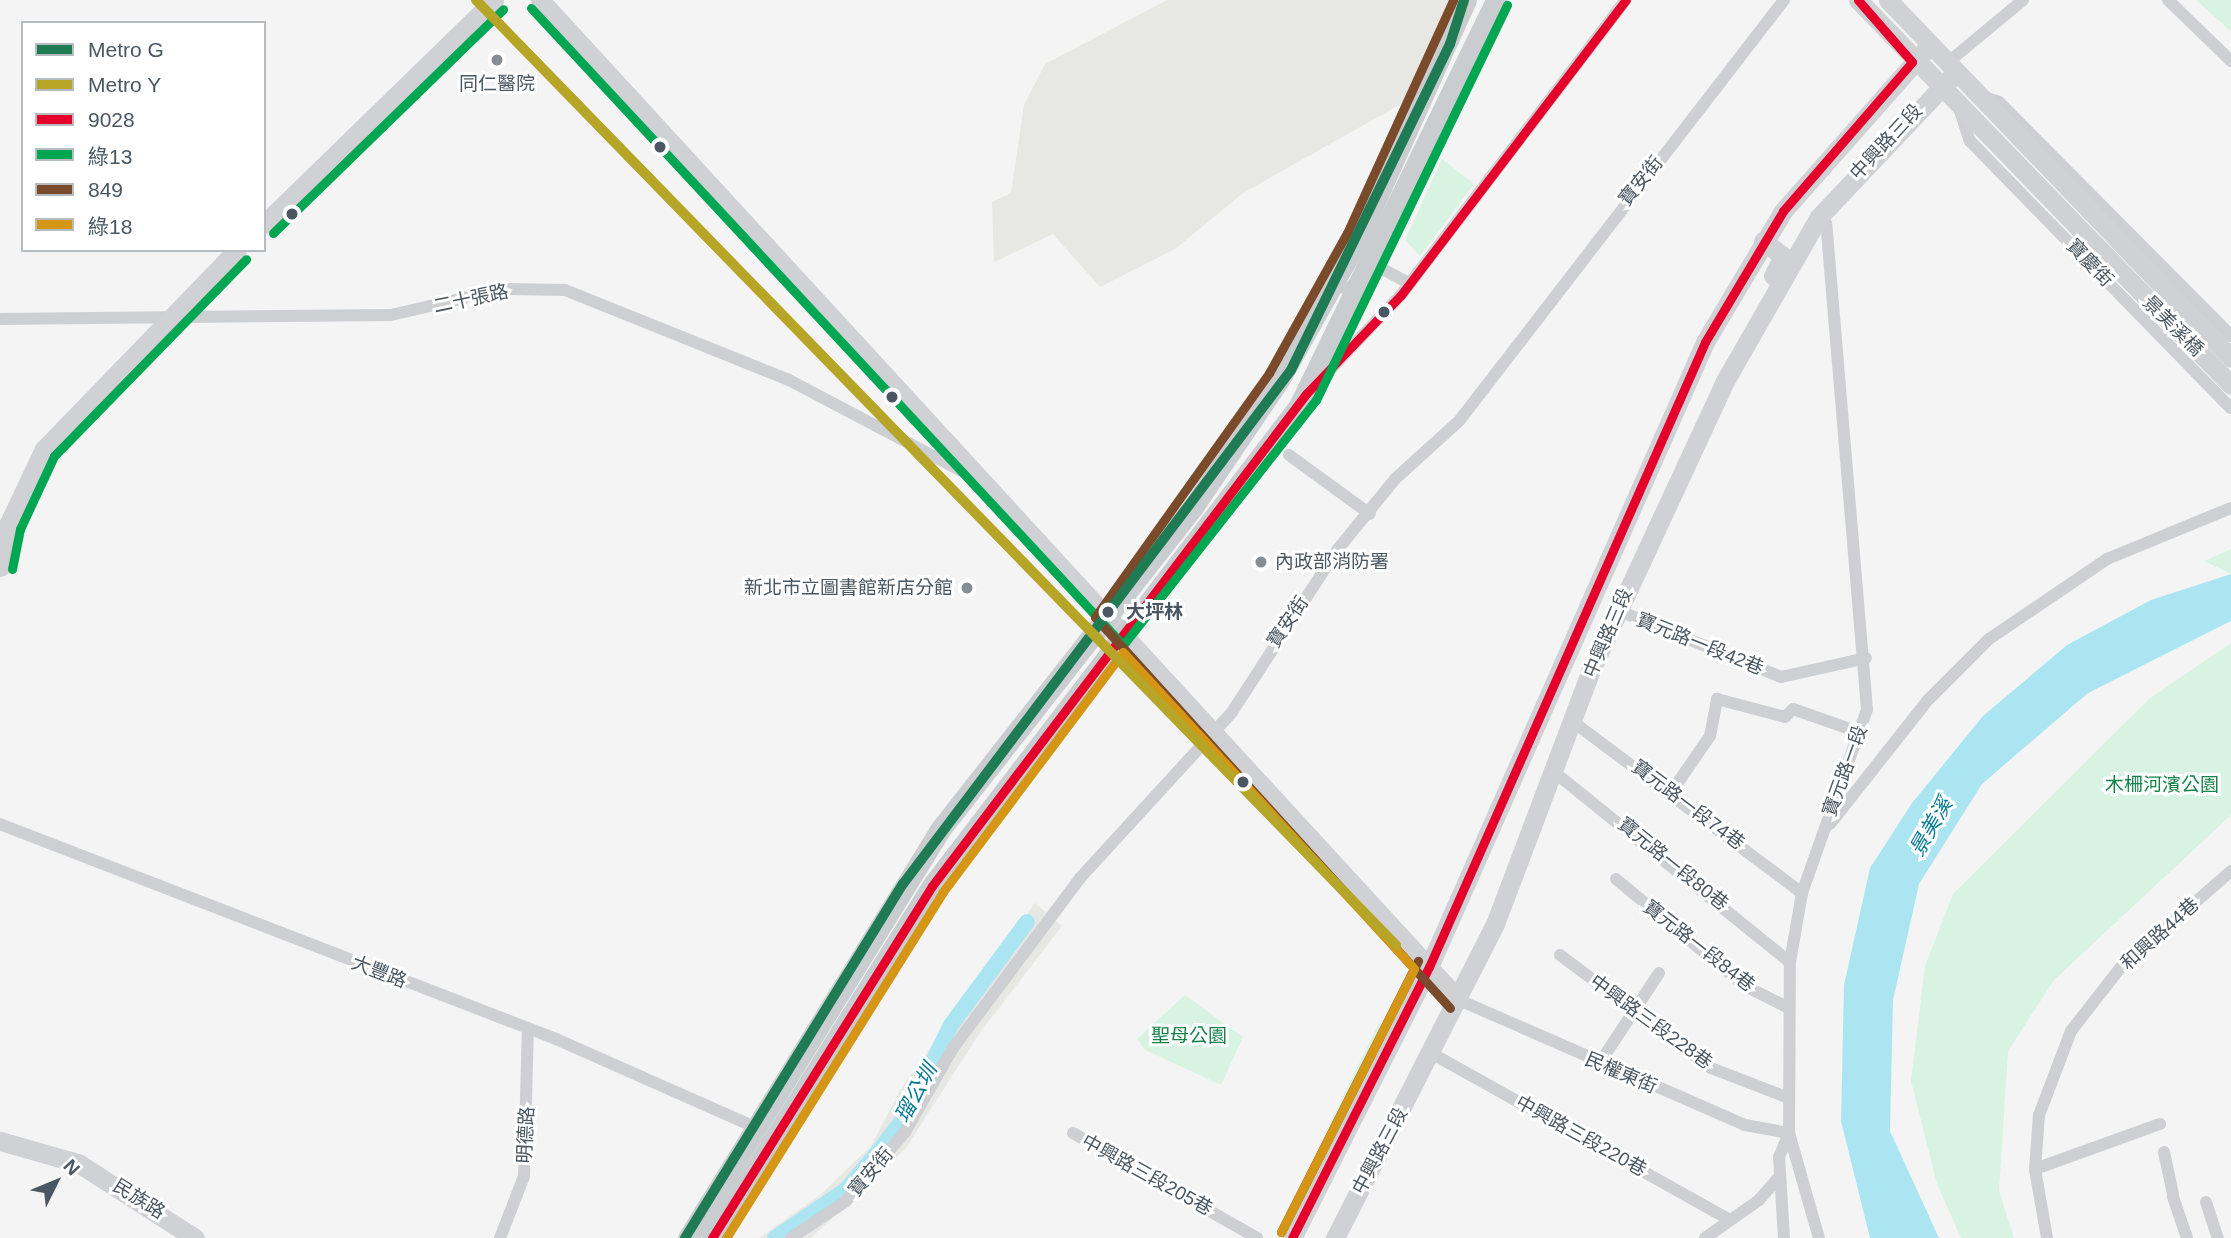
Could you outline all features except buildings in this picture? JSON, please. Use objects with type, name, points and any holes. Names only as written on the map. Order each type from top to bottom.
[{"type":"main road","points":[[712,1238],[932,886],[1115,625],[1228,456],[1335,284],[1466,0]]},
{"type":"main road","points":[[688,1238],[939,831],[1115,625],[1306,394],[1373,264],[1496,0]]},
{"type":"street","points":[[266,222],[494,0]]},
{"type":"street","points":[[540,0],[1459,1000]]},
{"type":"street","points":[[1306,394],[1408,283],[1626,0]]},
{"type":"street","name":"寶安街","points":[[791,1238],[846,1201],[905,1132],[953,1048],[1073,888],[1214,733],[1338,550],[1370,514],[1395,479],[1460,421],[1784,0]]},
{"type":"street","name":"寶慶街","points":[[1858,0],[1912,62],[2026,178]]},
{"type":"street","points":[[1888,0],[1973,94],[1999,102],[2231,336]]},
{"type":"street","points":[[1950,69],[2023,0]]},
{"type":"street","points":[[2168,0],[2231,61]]},
{"type":"street","name":"中興路三段","points":[[1292,1238],[1429,967],[1677,403],[1763,242],[1819,166],[1929,46]]},
{"type":"street","name":"中興路三段","points":[[1335,1238],[1459,1000],[1617,610],[1739,355],[1819,217],[1938,88],[1950,69]]},
{"type":"street","name":"景美溪橋","points":[[1973,94],[2231,358]]},
{"type":"street","name":"寶慶街","points":[[1960,111],[1970,141],[2231,408]]},
{"type":"street","name":"景美溪橋","points":[[2026,178],[2231,385]]},
{"type":"street","name":"寶元路一段","points":[[1784,1238],[1780,1176],[1789,1133],[1786,1097],[1790,962],[1802,893],[1822,832],[1861,733],[1866,658],[1840,442],[1826,224],[1819,217]]},
{"type":"street","points":[[1739,355],[1739,335],[1783,256],[1763,242]]},
{"type":"street","points":[[0,566],[8,526],[44,449],[166,317],[235,252]]},
{"type":"street","points":[[1335,284],[1348,290],[1373,264],[1408,283]]},
{"type":"street","name":"二十張路","points":[[0,319],[391,315],[504,289],[565,290],[789,380],[983,481]]},
{"type":"street","points":[[1289,455],[1370,514]]},
{"type":"street","points":[[1822,832],[1927,701],[1989,639],[2107,559],[2231,508]]},
{"type":"street","name":"寶元路一段42巷","points":[[1617,610],[1781,677],[1866,658]]},
{"type":"street","points":[[1672,791],[1710,736],[1717,699],[1785,717],[1793,709],[1861,733]]},
{"type":"street","name":"寶元路一段74巷","points":[[1572,721],[1672,791],[1802,893]]},
{"type":"street","name":"寶元路一段80巷","points":[[1553,771],[1790,962]]},
{"type":"street","name":"大豐路","points":[[0,824],[528,1028],[755,1128]]},
{"type":"street","name":"和興路44巷","points":[[2047,1238],[2035,1169],[2039,1115],[2071,1031],[2121,967],[2231,871]]},
{"type":"street","name":"寶元路一段84巷","points":[[1616,879],[1745,986],[1787,1007]]},
{"type":"street","name":"中興路三段228巷","points":[[1560,955],[1711,1068],[1786,1097]]},
{"type":"street","points":[[1599,1064],[1659,973]]},
{"type":"street","name":"民權東街","points":[[1459,1000],[1599,1064],[1745,1125],[1789,1133]]},
{"type":"street","name":"明德路","points":[[500,1238],[524,1176],[528,1028]]},
{"type":"street","name":"中興路三段220巷","points":[[1431,1053],[1730,1220]]},
{"type":"street","points":[[2035,1169],[2160,1124]]},
{"type":"street","name":"中興路三段205巷","points":[[1073,1133],[1257,1238]]},
{"type":"street","points":[[1789,1133],[1819,1238]]},
{"type":"street","name":"民族路","points":[[0,1141],[78,1163],[195,1238]]},
{"type":"street","points":[[2164,1152],[2173,1195],[2187,1238]]},
{"type":"street","points":[[1705,1238],[1780,1176]]},
{"type":"street","points":[[2206,1202],[2218,1238]]},
{"type":"shaded area","points":[[1167,0],[1456,0],[1417,95],[1243,193],[1175,249],[1100,287],[1053,234],[994,262],[992,202],[1011,193],[1024,105],[1045,64]]},
{"type":"shaded area","points":[[1035,903],[1062,926],[979,1034],[906,1148],[811,1238],[759,1238],[820,1195],[871,1146],[902,1087]]},
{"type":"green space","points":[[2196,0],[2231,0],[2231,31],[2226,27]]},
{"type":"green space","points":[[1442,159],[1474,184],[1420,256],[1405,240]]},
{"type":"green space","points":[[2231,549],[2231,574],[2204,561]]},
{"type":"green space","name":"木柵河濱公園","points":[[2231,643],[2231,815],[2054,980],[2008,1051],[1999,1191],[2014,1238],[1961,1238],[1937,1184],[1911,1081],[1925,966],[1953,894],[2149,699]]},
{"type":"green space","name":"聖母公園","points":[[1185,995],[1243,1037],[1221,1085],[1145,1050],[1137,1039]]},
{"type":"green space","points":[[1379,1023],[1386,1026],[1334,1131],[1328,1128]]},
{"type":"water","name":"景美溪","points":[[2231,574],[2231,621],[2088,693],[1982,784],[1919,884],[1893,1000],[1890,1131],[1939,1238],[1870,1238],[1841,1121],[1844,985],[1870,868],[1912,803],[1983,716],[2067,645],[2151,600]]},
{"type":"waterway","name":"瑠公圳","points":[[775,1238],[846,1190],[879,1151],[906,1116],[951,1025],[1027,922]]},
{"type":"metro line","name":"Y","points":[[476,0],[1396,945]]},
{"type":"metro line","name":"G","points":[[685,1238],[903,884],[1291,370],[1450,44],[1464,0]]},
{"type":"transit line","name":"849","points":[[1450,1008],[1095,617],[1269,373],[1347,233],[1453,0]]},
{"type":"transit line","name":"9028","points":[[712,1238],[932,886],[1306,394],[1401,295],[1626,0]]},
{"type":"transit line","name":"9028","points":[[1858,0],[1912,62]]},
{"type":"transit line","name":"綠13","points":[[531,8],[1123,645],[1316,400],[1507,5]]},
{"type":"transit line","name":"綠13","points":[[273,233],[503,9]]},
{"type":"transit line","name":"9028","points":[[1292,1238],[1429,967],[1705,342],[1783,211],[1912,62]]},
{"type":"transit line","name":"綠13","points":[[12,569],[20,529],[54,456],[246,259]]},
{"type":"transit line","name":"綠18","points":[[726,1238],[942,893],[1123,652],[1414,969],[1281,1232]]},
{"type":"transit line","name":"849","points":[[1281,1232],[1418,961]]},
{"type":"place","name":"同仁醫院","points":[[497,60]]},
{"type":"place","name":"內政部消防署","points":[[1261,562]]},
{"type":"place","name":"新北市立圖書館新店分館","points":[[967,588]]},
{"type":"place","name":"大坪林","points":[[1108,612]]}]
